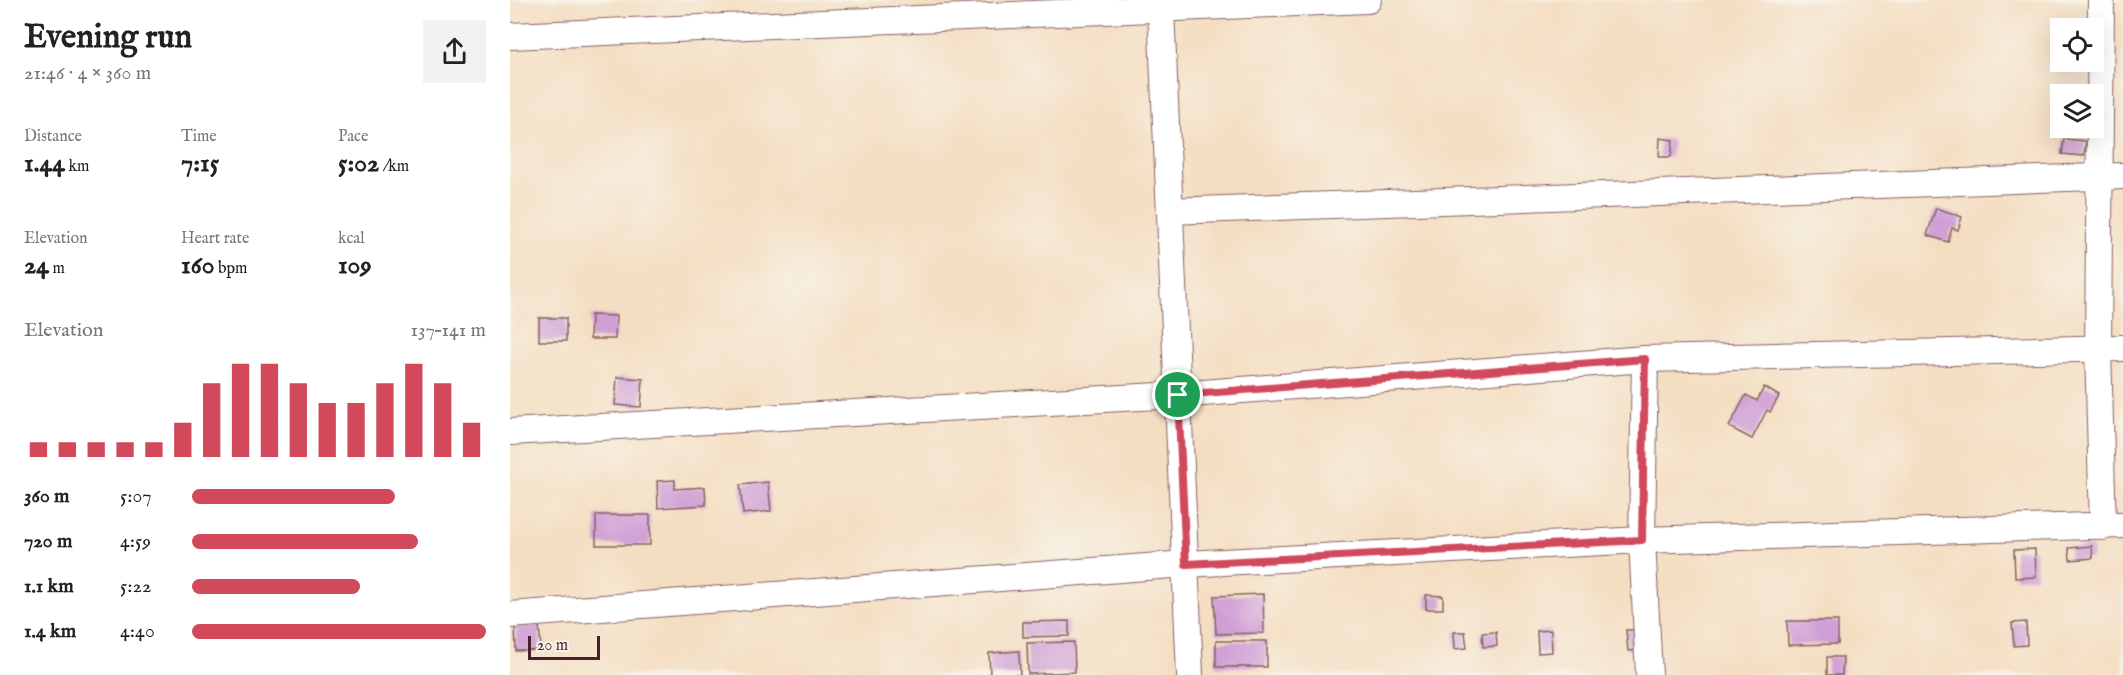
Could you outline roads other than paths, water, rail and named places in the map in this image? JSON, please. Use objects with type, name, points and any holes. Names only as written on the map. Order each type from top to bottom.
[{"type":"street","points":[[510,36],[1368,0]]},
{"type":"street","points":[[510,615],[1186,564],[1642,540],[2113,526],[2098,349],[2111,176],[2101,0]]},
{"type":"street","points":[[1161,9],[1190,675]]},
{"type":"street","points":[[1170,211],[2111,176]]},
{"type":"street","points":[[510,432],[1178,395],[1645,359],[2123,348]]},
{"type":"street","points":[[1645,359],[1642,540],[1649,675]]}]
